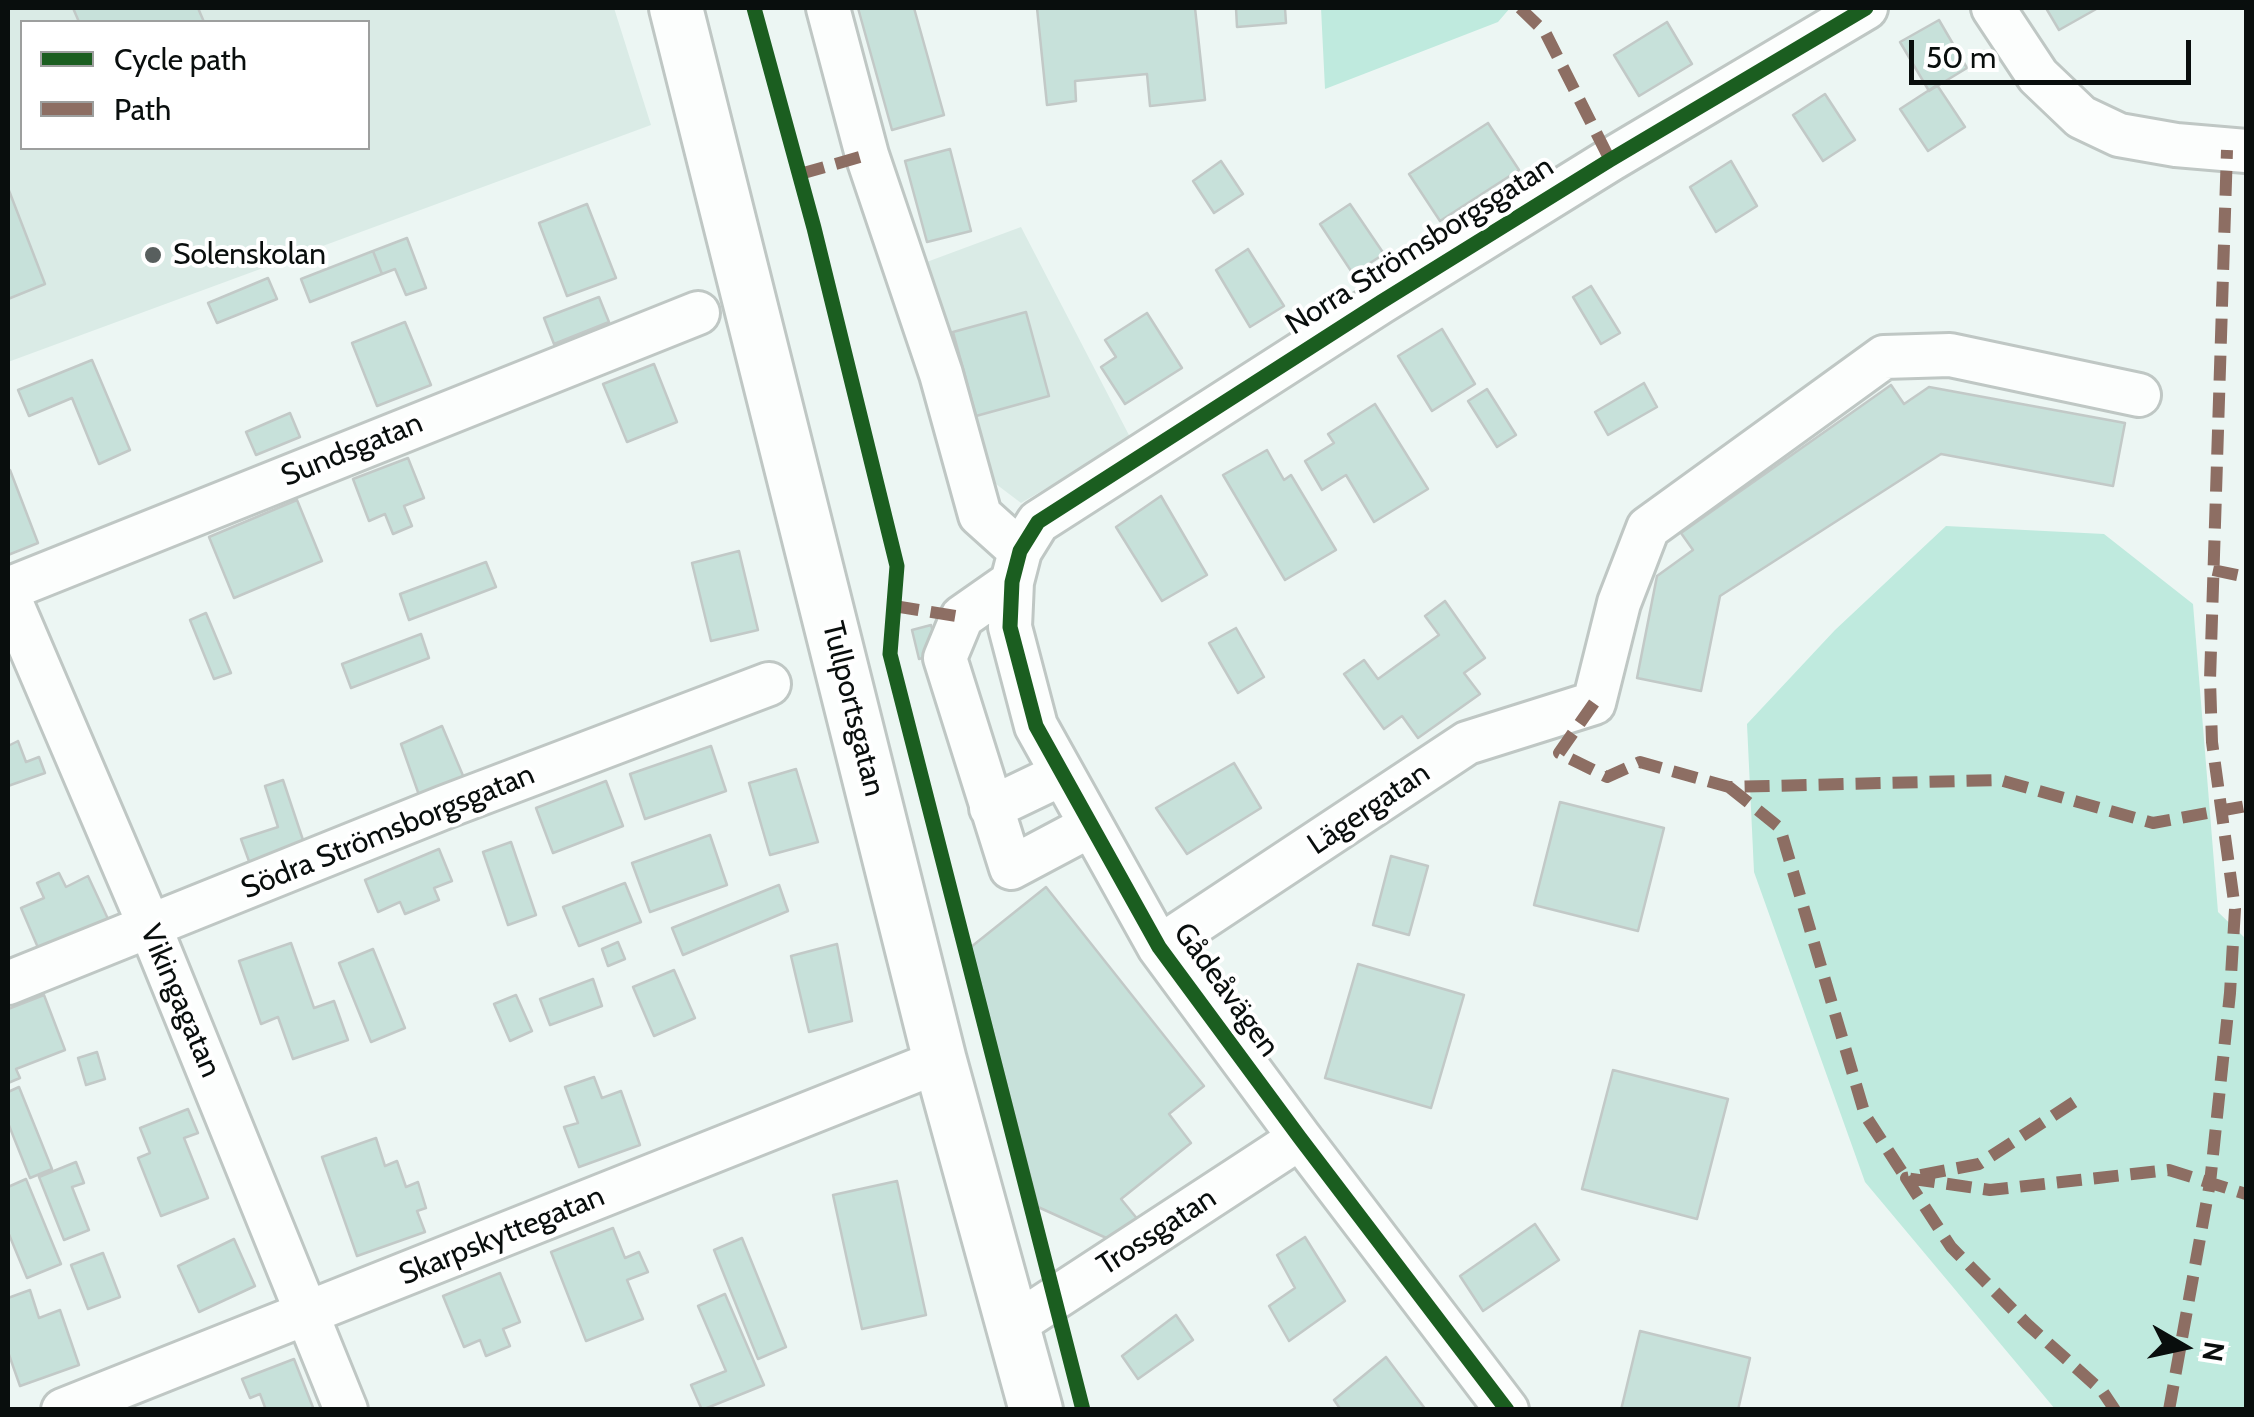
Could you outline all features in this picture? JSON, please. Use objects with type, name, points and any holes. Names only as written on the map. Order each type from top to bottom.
[{"type":"main road","name":"Tullportsgatan","points":[[676,8],[940,1061],[1036,1410]]},
{"type":"street","points":[[828,8],[867,155],[941,374],[980,515],[1016,566]]},
{"type":"street","name":"Norra Strömsborgsgatan","points":[[1090,826],[1011,868],[945,658],[962,618],[1016,566],[1038,522],[1528,211],[1866,8]]},
{"type":"street","points":[[1993,8],[2038,76],[2081,117],[2119,135],[2246,151]]},
{"type":"street","name":"Sundsgatan","points":[[8,592],[698,313]]},
{"type":"street","name":"Lägergatan","points":[[1159,947],[1467,743],[1594,703],[1619,603],[1648,528],[1884,357],[1950,355],[2139,395]]},
{"type":"street","name":"Gådeåvägen","points":[[1016,566],[1010,627],[1036,726],[1159,947],[1508,1410]]},
{"type":"street","name":"Vikingagatan","points":[[8,592],[310,1313],[346,1410]]},
{"type":"street","name":"Södra Strömsborgsgatan","points":[[8,984],[445,807],[770,684]]},
{"type":"street","points":[[992,808],[1062,774]]},
{"type":"street","name":"Skarpskyttegatan","points":[[63,1410],[940,1061]]},
{"type":"street","name":"Trossgatan","points":[[1014,1325],[1300,1138]]},
{"type":"shaded area","name":"Solenskolan","points":[[8,8],[614,8],[651,125],[8,362]]},
{"type":"shaded area","points":[[1021,227],[1131,439],[1021,503],[988,478],[924,263]]},
{"type":"green space","points":[[1321,8],[1510,8],[1498,22],[1325,89]]},
{"type":"green space","points":[[1946,526],[2104,534],[2193,604],[2218,912],[2246,939],[2246,1409],[2055,1409],[1865,1182],[1754,872],[1747,724],[1835,630]]},
{"type":"building","points":[[73,8],[198,8],[203,20],[78,20]]},
{"type":"building","points":[[858,8],[914,8],[944,115],[892,130]]},
{"type":"building","points":[[1037,8],[1195,8],[1205,100],[1150,106],[1147,74],[1075,81],[1076,101],[1047,105]]},
{"type":"building","points":[[1236,8],[1285,8],[1286,23],[1237,27]]},
{"type":"building","points":[[2046,8],[2098,8],[2059,30]]},
{"type":"building","points":[[1939,20],[1967,68],[1929,91],[1900,42]]},
{"type":"building","points":[[1667,22],[1692,64],[1639,96],[1614,55]]},
{"type":"building","points":[[1937,85],[1965,127],[1928,151],[1900,109]]},
{"type":"building","points":[[1825,94],[1855,140],[1823,161],[1793,115]]},
{"type":"building","points":[[1488,123],[1519,170],[1440,221],[1409,174]]},
{"type":"building","points":[[950,149],[971,231],[927,242],[905,161]]},
{"type":"building","points":[[1221,161],[1243,194],[1214,213],[1193,181]]},
{"type":"building","points":[[1731,161],[1757,206],[1716,232],[1690,187]]},
{"type":"building","points":[[8,188],[45,284],[8,299]]},
{"type":"building","points":[[587,204],[616,278],[567,296],[539,223]]},
{"type":"building","points":[[1350,204],[1384,254],[1353,274],[1320,224]]},
{"type":"building","points":[[407,238],[426,288],[406,295],[395,269],[382,274],[373,251]]},
{"type":"building","points":[[1248,249],[1284,306],[1250,327],[1216,270]]},
{"type":"building","points":[[373,251],[382,274],[310,302],[301,279]]},
{"type":"building","points":[[268,278],[277,299],[217,323],[208,303]]},
{"type":"building","points":[[1591,286],[1620,333],[1601,344],[1573,297]]},
{"type":"building","points":[[599,297],[609,322],[554,344],[544,318]]},
{"type":"building","points":[[1026,312],[1049,396],[976,416],[953,332]]},
{"type":"building","points":[[1147,313],[1182,368],[1125,404],[1101,367],[1116,357],[1105,340]]},
{"type":"building","points":[[405,322],[431,385],[377,406],[352,343]]},
{"type":"building","points":[[1442,329],[1475,384],[1432,411],[1398,356]]},
{"type":"building","points":[[92,360],[130,450],[99,464],[72,398],[29,416],[18,390]]},
{"type":"building","points":[[654,364],[677,422],[627,442],[603,384]]},
{"type":"building","points":[[1644,383],[1657,407],[1608,435],[1595,412]]},
{"type":"building","points":[[1891,385],[1904,404],[1929,387],[2125,423],[2113,486],[1941,454],[1720,596],[1701,691],[1637,678],[1657,576],[1693,550],[1681,533]]},
{"type":"building","points":[[1487,389],[1516,435],[1497,447],[1468,401]]},
{"type":"building","points":[[1375,404],[1428,489],[1374,522],[1346,475],[1322,490],[1305,461],[1334,443],[1328,434]]},
{"type":"building","points":[[290,413],[300,437],[256,455],[246,432]]},
{"type":"building","points":[[1267,450],[1284,480],[1291,475],[1336,550],[1285,580],[1223,475]]},
{"type":"building","points":[[408,458],[424,498],[404,506],[412,526],[393,534],[385,514],[369,521],[353,479]]},
{"type":"building","points":[[8,471],[38,543],[8,555]]},
{"type":"building","points":[[1161,496],[1207,575],[1162,601],[1116,527]]},
{"type":"building","points":[[297,500],[322,561],[234,598],[209,537]]},
{"type":"building","points":[[739,551],[758,630],[711,641],[692,563]]},
{"type":"building","points":[[486,562],[496,587],[409,620],[400,594]]},
{"type":"building","points":[[1445,601],[1485,658],[1464,673],[1480,694],[1418,738],[1402,716],[1384,729],[1344,674],[1364,660],[1378,679],[1439,635],[1425,616]]},
{"type":"building","points":[[206,613],[231,673],[214,679],[190,620]]},
{"type":"building","points":[[931,625],[939,653],[919,659],[912,630]]},
{"type":"building","points":[[1236,628],[1264,677],[1238,693],[1209,643]]},
{"type":"building","points":[[421,634],[429,658],[351,688],[342,664]]},
{"type":"building","points":[[442,726],[464,778],[419,795],[401,744]]},
{"type":"building","points":[[18,741],[26,762],[39,757],[45,773],[8,786],[8,746]]},
{"type":"building","points":[[711,746],[726,791],[645,819],[630,774]]},
{"type":"building","points":[[1234,763],[1261,808],[1187,854],[1156,808]]},
{"type":"building","points":[[796,769],[818,842],[770,855],[749,783]]},
{"type":"building","points":[[283,780],[305,846],[250,864],[241,839],[278,827],[265,786]]},
{"type":"building","points":[[606,781],[623,826],[553,853],[536,808]]},
{"type":"building","points":[[1560,802],[1664,828],[1638,931],[1534,905]]},
{"type":"building","points":[[710,835],[727,885],[650,912],[632,863]]},
{"type":"building","points":[[511,842],[536,915],[508,925],[483,852]]},
{"type":"building","points":[[439,849],[452,881],[434,888],[439,900],[405,914],[400,902],[378,912],[365,880]]},
{"type":"building","points":[[1391,856],[1428,866],[1409,935],[1373,925]]},
{"type":"building","points":[[59,873],[66,887],[88,876],[108,919],[39,950],[21,908],[44,898],[37,883]]},
{"type":"building","points":[[625,883],[641,922],[579,946],[563,907]]},
{"type":"building","points":[[779,885],[788,911],[683,955],[672,928]]},
{"type":"building","points":[[1046,887],[1204,1086],[1169,1114],[1191,1143],[1121,1199],[1139,1221],[1113,1241],[1038,1207],[971,947]]},
{"type":"building","points":[[618,942],[625,959],[608,966],[602,949]]},
{"type":"building","points":[[291,943],[314,1008],[334,1001],[348,1040],[293,1059],[278,1017],[261,1024],[239,961]]},
{"type":"building","points":[[837,944],[852,1021],[809,1032],[791,956]]},
{"type":"building","points":[[373,949],[405,1028],[371,1042],[339,963]]},
{"type":"building","points":[[1358,964],[1464,995],[1431,1108],[1325,1078]]},
{"type":"building","points":[[674,970],[695,1018],[654,1036],[633,987]]},
{"type":"building","points":[[593,979],[602,1006],[550,1025],[540,999]]},
{"type":"building","points":[[44,995],[65,1050],[16,1069],[20,1078],[8,1083],[8,1009]]},
{"type":"building","points":[[516,995],[532,1031],[510,1041],[494,1004]]},
{"type":"building","points":[[97,1052],[105,1079],[86,1085],[78,1058]]},
{"type":"building","points":[[1613,1070],[1728,1099],[1697,1219],[1582,1189]]},
{"type":"building","points":[[594,1077],[602,1098],[621,1091],[640,1145],[579,1167],[564,1127],[578,1123],[565,1087]]},
{"type":"building","points":[[19,1087],[52,1169],[30,1178],[8,1123],[8,1092]]},
{"type":"building","points":[[188,1109],[198,1133],[184,1138],[208,1198],[161,1216],[138,1158],[150,1153],[140,1128]]},
{"type":"building","points":[[376,1138],[385,1166],[397,1161],[406,1187],[418,1182],[426,1208],[417,1211],[425,1232],[357,1256],[322,1157]]},
{"type":"building","points":[[76,1162],[84,1183],[72,1187],[89,1230],[64,1240],[39,1177]]},
{"type":"building","points":[[26,1179],[61,1264],[27,1278],[8,1232],[8,1187]]},
{"type":"building","points":[[897,1181],[926,1315],[862,1329],[833,1195]]},
{"type":"building","points":[[1535,1224],[1559,1260],[1483,1311],[1460,1276]]},
{"type":"building","points":[[613,1228],[625,1258],[639,1252],[648,1272],[627,1280],[643,1319],[586,1341],[551,1252]]},
{"type":"building","points":[[1305,1237],[1345,1301],[1289,1341],[1269,1306],[1295,1288],[1277,1255]]},
{"type":"building","points":[[742,1238],[786,1347],[758,1359],[714,1250]]},
{"type":"building","points":[[234,1239],[255,1286],[199,1312],[178,1266]]},
{"type":"building","points":[[103,1253],[120,1297],[88,1309],[71,1265]]},
{"type":"building","points":[[500,1273],[520,1322],[503,1329],[510,1346],[486,1356],[480,1340],[464,1347],[443,1296]]},
{"type":"building","points":[[30,1290],[39,1318],[60,1310],[79,1365],[20,1386],[8,1352],[8,1298]]},
{"type":"building","points":[[725,1294],[764,1385],[702,1410],[691,1385],[726,1371],[698,1306]]},
{"type":"building","points":[[1176,1315],[1193,1340],[1138,1379],[1122,1356]]},
{"type":"building","points":[[1640,1331],[1750,1358],[1738,1410],[1621,1410]]},
{"type":"building","points":[[1386,1357],[1426,1410],[1341,1410],[1334,1400]]},
{"type":"building","points":[[294,1359],[314,1410],[266,1410],[260,1394],[250,1398],[242,1379]]},
{"type":"marked path","points":[[1520,8],[1545,32],[1610,160]]},
{"type":"marked path","points":[[2169,1410],[2210,1183],[2235,909],[2212,742],[2210,680],[2227,150]]},
{"type":"marked path","points":[[800,174],[867,155]]},
{"type":"marked path","points":[[2213,570],[2246,577]]},
{"type":"marked path","points":[[894,606],[962,617]]},
{"type":"marked path","points":[[1594,703],[1559,753],[1607,777],[1640,762],[1729,787],[2000,780],[2153,823],[2246,806]]},
{"type":"marked path","points":[[1729,787],[1780,828],[1865,1115],[1906,1178],[1990,1190],[2169,1170],[2246,1194]]},
{"type":"marked path","points":[[2074,1102],[1979,1164],[1906,1178],[1951,1247],[2027,1324],[2103,1392],[2115,1410]]},
{"type":"cycle path","points":[[754,8],[814,228],[897,566],[890,654],[1083,1410]]},
{"type":"cycle path","points":[[1507,1410],[1159,947],[1036,726],[1010,627],[1012,582],[1020,551],[1038,522],[1381,302],[1866,8]]},
{"type":"place","name":"Solenskolan","points":[[153,255]]}]
